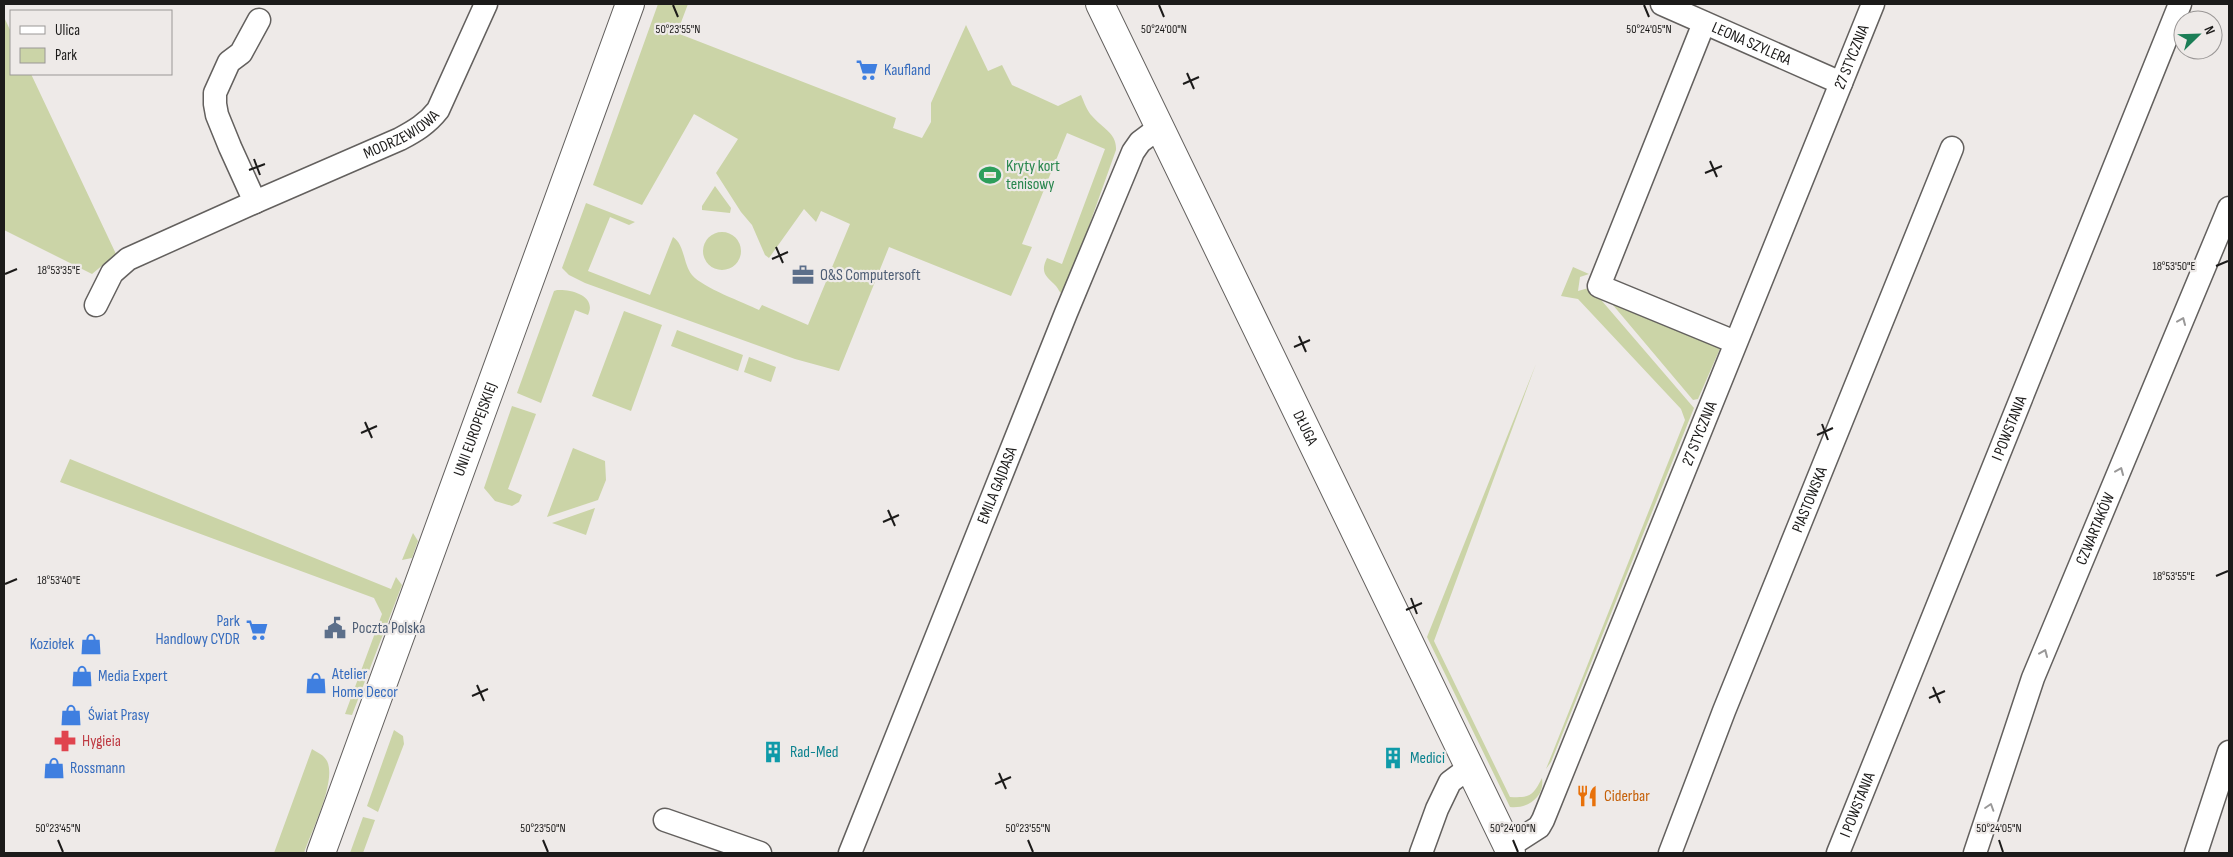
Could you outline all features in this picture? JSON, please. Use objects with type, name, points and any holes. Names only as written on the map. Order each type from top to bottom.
[{"type":"street","name":"MODRZEWIOWA","points":[[96,305],[112,273],[128,259],[418,130],[438,110],[486,4]]},
{"type":"street","name":"UNII EUROPEJSKIEJ","points":[[321,853],[630,4]]},
{"type":"street","name":"DŁUGA","points":[[1100,4],[1510,850]]},
{"type":"street","name":"LEONA SZYLERA","points":[[1662,4],[1841,83]]},
{"type":"street","name":"27 STYCZNIA","points":[[1510,850],[1539,827],[1544,820],[1735,342],[1873,4]]},
{"type":"street","name":"I POWSTANIA","points":[[1838,853],[2180,4]]},
{"type":"street","points":[[255,202],[217,116],[215,93],[229,62],[241,53],[259,20]]},
{"type":"street","points":[[1704,23],[1599,286],[1735,342]]},
{"type":"street","name":"EMILA GAJDASA","points":[[850,853],[1059,331],[1133,152],[1140,142],[1160,127]]},
{"type":"street","name":"PIASTOWSKA","points":[[1670,853],[1952,148]]},
{"type":"street","name":"CZWARTAKÓW","points":[[1975,853],[2033,678],[2229,208]]},
{"type":"street","points":[[2196,853],[2229,752]]},
{"type":"street","points":[[1421,853],[1436,809],[1450,782],[1469,768]]},
{"type":"street","points":[[665,820],[760,853]]},
{"type":"green space","points":[[658,4],[688,4],[677,33],[896,118],[893,128],[922,138],[931,122],[931,103],[966,25],[988,71],[1002,65],[1012,85],[1058,106],[1081,95],[1090,114],[1114,139],[1116,150],[1064,296],[1044,272],[1045,263],[1047,258],[1062,264],[1105,149],[1067,133],[1022,244],[1032,247],[1011,296],[889,247],[839,371],[795,359],[585,283],[569,275],[562,268],[586,203],[635,222],[629,225],[610,217],[588,271],[650,295],[673,237],[680,245],[689,271],[697,280],[759,310],[762,305],[808,325],[850,224],[821,211],[816,222],[804,209],[769,258],[765,255],[752,225],[741,212],[716,173],[738,139],[694,114],[642,205],[593,185]]},
{"type":"green space","points":[[4,17],[10,30],[10,75],[31,75],[116,254],[92,274],[4,230]]},
{"type":"green space","points":[[715,186],[731,208],[730,213],[702,210],[702,206]]},
{"type":"green space","points":[[722,232],[729,233],[735,238],[740,244],[740,258],[735,264],[729,269],[722,270],[715,269],[709,264],[704,258],[703,251],[704,244],[709,238],[715,233]]},
{"type":"green space","points":[[1573,267],[1589,274],[1580,277],[1578,291],[1592,287],[1694,408],[1551,762],[1546,769],[1685,420],[1681,409],[1578,299],[1561,296]]},
{"type":"green space","points":[[554,291],[576,292],[582,295],[586,298],[590,308],[588,315],[575,310],[541,403],[517,393]]},
{"type":"green space","points":[[1607,298],[1722,344],[1698,399],[1693,400]]},
{"type":"green space","points":[[624,311],[662,325],[631,411],[592,396]]},
{"type":"green space","points":[[677,330],[743,355],[738,371],[671,346]]},
{"type":"green space","points":[[749,357],[776,367],[771,382],[744,372]]},
{"type":"green space","points":[[1536,364],[1434,641],[1510,797],[1530,795],[1542,778],[1541,791],[1534,800],[1523,806],[1510,807],[1427,637]]},
{"type":"green space","points":[[512,406],[536,414],[508,489],[522,495],[519,502],[512,506],[495,501],[484,488]]},
{"type":"green space","points":[[573,448],[605,461],[606,480],[598,500],[547,517]]},
{"type":"green space","points":[[70,459],[391,589],[396,577],[402,585],[352,715],[345,714],[382,614],[374,598],[60,482]]},
{"type":"green space","points":[[595,508],[586,535],[552,523]]},
{"type":"green space","points":[[413,533],[418,541],[412,558],[402,560]]},
{"type":"green space","points":[[394,730],[403,736],[404,744],[378,812],[367,806]]},
{"type":"green space","points":[[312,749],[326,759],[329,770],[329,781],[322,807],[304,853],[274,853]]},
{"type":"green space","points":[[363,817],[375,820],[363,853],[350,853]]},
{"type":"place","name":"Kaufland","points":[[867,70]]},
{"type":"place","name":"Kryty kort tenisowy","points":[[990,175]]},
{"type":"place","name":"O&S Computersoft","points":[[803,275]]},
{"type":"place","name":"Poczta Polska","points":[[335,628]]},
{"type":"place","name":"Park Handlowy CYDR","points":[[257,630]]},
{"type":"place","name":"Koziołek","points":[[91,644]]},
{"type":"place","name":"Media Expert","points":[[82,676]]},
{"type":"place","name":"Atelier Home Decor","points":[[316,683]]},
{"type":"place","name":"Świat Prasy","points":[[71,715]]},
{"type":"place","name":"Hygieia","points":[[65,741]]},
{"type":"place","name":"Rad-Med","points":[[773,752]]},
{"type":"place","name":"Medici","points":[[1393,758]]},
{"type":"place","name":"Rossmann","points":[[54,768]]},
{"type":"place","name":"Ciderbar","points":[[1587,796]]}]
